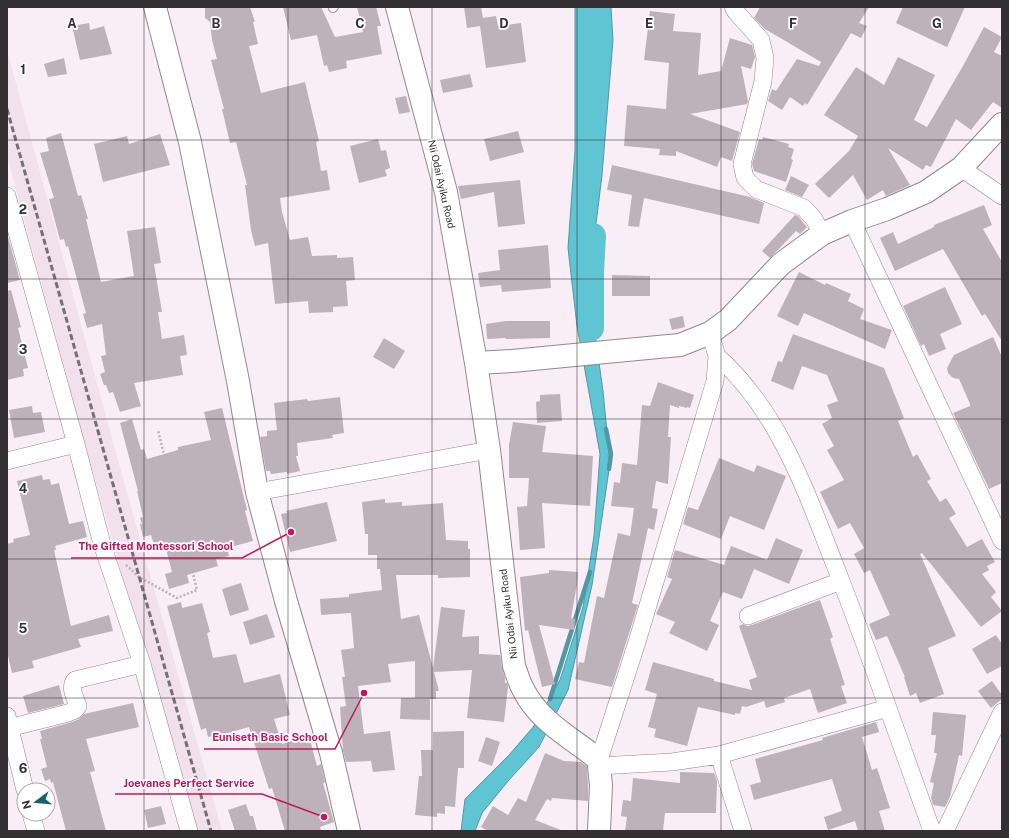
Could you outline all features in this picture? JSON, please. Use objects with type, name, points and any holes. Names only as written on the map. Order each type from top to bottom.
[{"type":"street","points":[[155,7],[190,142],[238,381],[257,492],[286,601],[331,753],[349,831]]},
{"type":"street","name":"Nii Odai Ayiku Road","points":[[398,7],[446,192],[476,362],[489,450],[514,666],[523,689],[535,708],[550,724],[599,763]]},
{"type":"street","points":[[733,7],[761,40],[764,58],[763,81],[742,164],[745,178],[756,189],[804,208],[814,219],[822,234]]},
{"type":"street","points":[[476,362],[512,362],[680,344],[710,333],[728,320],[781,264],[822,234],[926,192],[961,168],[1002,124]]},
{"type":"street","points":[[961,168],[1002,196]]},
{"type":"street","points":[[7,196],[76,444],[102,544],[142,664],[189,831]]},
{"type":"street","points":[[852,222],[1002,541]]},
{"type":"street","points":[[599,831],[601,785],[599,763],[715,381],[717,356],[710,333]]},
{"type":"street","points":[[717,356],[734,372],[763,409],[787,450],[841,581],[932,831]]},
{"type":"street","points":[[7,461],[76,444]]},
{"type":"street","points":[[257,492],[489,450]]},
{"type":"street","points":[[748,616],[841,581]]},
{"type":"street","points":[[23,782],[8,722],[68,713],[75,710],[78,706],[72,690],[72,684],[75,680],[142,664]]},
{"type":"street","points":[[599,763],[672,762],[719,755],[888,708]]},
{"type":"street","points":[[945,831],[1002,712]]},
{"type":"street","points":[[719,755],[743,831]]},
{"type":"path","points":[[125,564],[139,577],[177,598],[197,590],[158,430]]},
{"type":"shaded area","points":[[7,50],[112,439],[222,831],[194,831],[83,436],[7,156]]},
{"type":"water","points":[[575,7],[611,7],[613,40],[602,175],[589,281],[603,391],[610,463],[592,585],[568,690],[539,747],[482,813],[475,831],[461,831],[465,799],[509,755],[534,726],[560,680],[583,607],[594,536],[600,454],[577,326],[568,248],[575,150]]},
{"type":"building","points":[[205,7],[250,7],[255,22],[253,22],[258,44],[249,46],[261,93],[305,82],[319,141],[316,142],[321,171],[327,170],[330,190],[280,198],[282,212],[290,240],[308,237],[312,256],[337,255],[337,258],[353,257],[355,280],[346,281],[348,306],[333,307],[333,312],[309,313],[308,301],[275,304],[268,243],[255,246],[251,230],[245,185],[247,185],[236,142],[230,143],[222,109],[224,109],[211,60],[217,59],[212,40],[210,22],[205,18]]},
{"type":"building","points":[[283,7],[321,7],[335,37],[363,32],[357,7],[376,7],[381,26],[377,26],[382,54],[346,61],[347,68],[329,72],[327,65],[324,66],[317,35],[291,40]]},
{"type":"building","points":[[464,7],[481,7],[483,18],[496,16],[498,26],[521,23],[526,62],[486,68],[480,26],[467,28]]},
{"type":"building","points":[[760,7],[869,7],[859,23],[867,26],[861,38],[851,33],[807,105],[805,103],[803,106],[790,97],[782,110],[768,101],[772,89],[776,91],[797,59],[819,66],[821,62],[765,29],[754,18]]},
{"type":"building","points":[[903,7],[965,7],[947,47],[896,23]]},
{"type":"building","points":[[650,11],[675,14],[673,31],[701,33],[698,75],[721,71],[730,38],[752,45],[755,57],[751,69],[741,66],[748,101],[747,104],[690,114],[740,132],[732,161],[721,157],[717,167],[676,151],[676,156],[659,155],[660,149],[624,146],[627,105],[666,109],[669,63],[644,60]]},
{"type":"building","points":[[89,23],[90,30],[104,26],[112,54],[80,60],[72,26]]},
{"type":"building","points":[[984,27],[1002,37],[994,52],[1002,56],[1002,108],[993,102],[971,130],[956,119],[931,167],[926,165],[923,170],[888,148],[910,185],[886,196],[883,190],[867,200],[853,175],[829,198],[815,184],[849,151],[858,136],[824,115],[856,67],[884,85],[898,57],[935,75],[914,120],[927,127]]},
{"type":"building","points":[[64,58],[67,74],[48,77],[44,64]]},
{"type":"building","points":[[470,74],[473,87],[443,93],[440,80]]},
{"type":"building","points":[[406,96],[410,112],[399,114],[395,98]]},
{"type":"building","points":[[518,131],[524,152],[490,161],[484,139]]},
{"type":"building","points":[[61,133],[78,196],[81,195],[88,219],[86,219],[101,282],[134,276],[127,231],[155,227],[161,263],[154,264],[162,312],[158,312],[162,339],[184,335],[187,355],[180,356],[183,375],[134,383],[141,406],[120,412],[113,392],[109,393],[100,374],[105,372],[101,356],[106,355],[102,324],[87,328],[83,314],[86,313],[68,246],[66,247],[64,239],[60,240],[49,199],[54,198],[40,153],[49,151],[46,138]]},
{"type":"building","points":[[160,134],[170,165],[103,182],[94,144],[127,136],[129,144]]},
{"type":"building","points":[[763,137],[789,144],[788,147],[794,149],[791,159],[793,160],[786,182],[754,171],[752,164],[759,139],[762,140]]},
{"type":"building","points":[[378,139],[381,151],[386,150],[390,168],[385,170],[387,176],[359,183],[350,146]]},
{"type":"building","points":[[612,165],[750,197],[764,203],[759,224],[644,198],[639,227],[628,226],[632,195],[607,190]]},
{"type":"building","points":[[791,176],[809,185],[802,197],[785,190]]},
{"type":"building","points":[[520,180],[525,224],[498,227],[494,192],[461,199],[458,186]]},
{"type":"building","points":[[984,205],[992,225],[983,229],[1002,262],[1002,341],[985,314],[982,316],[943,249],[895,271],[880,238],[893,232],[898,244],[934,227],[934,225]]},
{"type":"building","points":[[795,215],[798,216],[807,227],[800,234],[796,231],[770,258],[762,251]]},
{"type":"building","points":[[7,233],[20,280],[7,283]]},
{"type":"building","points":[[548,245],[551,288],[502,292],[501,285],[480,287],[478,273],[500,270],[498,250]]},
{"type":"building","points":[[799,272],[825,285],[826,283],[851,294],[848,301],[864,309],[860,319],[892,330],[885,349],[804,313],[798,326],[777,316]]},
{"type":"building","points":[[612,275],[650,276],[650,296],[612,296]]},
{"type":"building","points":[[945,287],[962,324],[940,334],[946,349],[929,356],[924,344],[921,346],[903,306]]},
{"type":"building","points":[[11,290],[21,327],[18,328],[28,368],[23,369],[24,376],[7,380],[7,291]]},
{"type":"building","points":[[683,316],[685,327],[672,330],[669,319]]},
{"type":"building","points":[[506,321],[550,321],[550,338],[487,339],[486,324]]},
{"type":"building","points":[[793,334],[884,368],[904,418],[898,421],[913,457],[917,454],[931,479],[927,481],[940,502],[946,498],[956,514],[949,518],[967,547],[982,539],[995,562],[987,566],[989,570],[982,574],[996,592],[991,597],[1002,611],[981,627],[922,553],[920,554],[956,636],[928,648],[944,694],[920,703],[916,693],[910,696],[905,677],[887,636],[876,640],[869,624],[890,615],[870,570],[864,573],[854,554],[864,548],[850,523],[838,529],[820,492],[844,480],[827,450],[834,446],[822,424],[832,418],[827,405],[838,401],[827,375],[802,366],[793,390],[771,381],[778,361],[782,362]]},
{"type":"building","points":[[993,337],[1002,357],[1002,483],[989,489],[953,413],[970,406],[970,404],[959,379],[953,378],[948,373],[947,368],[954,355]]},
{"type":"building","points":[[384,338],[405,351],[394,369],[373,357]]},
{"type":"building","points":[[658,382],[694,395],[690,408],[679,406],[679,408],[670,405],[668,437],[671,437],[668,484],[656,481],[652,508],[658,509],[654,530],[648,528],[632,603],[638,605],[612,687],[575,679],[579,662],[584,663],[597,596],[604,598],[618,533],[630,536],[634,508],[611,506],[614,482],[620,483],[622,463],[637,465],[642,405],[650,406]]},
{"type":"building","points":[[560,394],[562,421],[537,423],[536,402],[540,401],[540,395]]},
{"type":"building","points":[[340,397],[344,433],[332,435],[333,438],[297,443],[298,456],[296,456],[300,471],[287,474],[287,472],[271,474],[270,471],[266,471],[260,437],[267,436],[267,431],[277,430],[274,403]]},
{"type":"building","points":[[32,406],[33,413],[41,412],[45,432],[14,438],[9,410]]},
{"type":"building","points":[[222,408],[253,541],[227,548],[229,556],[216,559],[218,566],[187,575],[189,583],[169,589],[165,574],[172,572],[165,545],[155,548],[151,535],[143,537],[140,518],[143,517],[138,491],[120,423],[132,419],[141,450],[144,449],[147,459],[178,450],[178,447],[211,440],[204,412]]},
{"type":"building","points":[[513,422],[546,426],[542,452],[593,456],[590,506],[542,503],[545,548],[520,550],[517,507],[527,506],[529,478],[509,478],[509,445]]},
{"type":"building","points":[[719,458],[754,472],[757,465],[786,476],[764,530],[730,516],[721,539],[683,524],[688,507],[698,510]]},
{"type":"building","points":[[42,475],[43,480],[50,479],[51,485],[59,483],[69,524],[83,521],[87,537],[55,546],[56,550],[54,550],[71,626],[109,615],[113,631],[78,639],[81,647],[32,661],[34,668],[12,673],[7,651],[7,544],[14,542],[13,539],[30,535],[17,481]]},
{"type":"building","points":[[385,499],[385,503],[402,502],[402,506],[443,503],[446,540],[468,541],[468,549],[470,549],[470,577],[438,578],[438,575],[396,575],[401,619],[419,615],[433,668],[441,607],[465,610],[462,637],[479,636],[479,654],[500,655],[505,683],[507,683],[508,687],[504,722],[467,718],[472,670],[434,672],[439,691],[436,691],[436,699],[430,699],[430,720],[400,719],[401,698],[415,698],[415,661],[388,664],[391,682],[358,686],[364,734],[390,731],[395,770],[373,772],[371,761],[346,762],[343,751],[340,707],[346,706],[342,677],[345,677],[341,650],[354,648],[351,613],[321,615],[320,599],[349,597],[349,594],[382,590],[380,569],[377,569],[377,555],[368,555],[368,534],[365,534],[362,502]]},
{"type":"building","points":[[327,502],[337,541],[290,552],[281,514],[287,513],[286,511]]},
{"type":"building","points":[[776,538],[803,550],[789,584],[754,569],[742,599],[723,592],[710,621],[719,625],[707,651],[669,633],[675,622],[656,614],[672,579],[667,577],[675,550],[724,565],[731,546],[767,560]]},
{"type":"building","points":[[549,570],[578,572],[571,618],[575,619],[574,630],[539,625],[555,684],[542,687],[528,630],[525,631],[520,577],[549,573]]},
{"type":"building","points":[[241,583],[249,610],[230,616],[222,589]]},
{"type":"building","points":[[820,600],[833,637],[830,639],[845,685],[841,686],[847,703],[818,713],[810,689],[784,698],[785,702],[766,708],[764,701],[746,707],[742,706],[740,714],[735,713],[735,715],[698,707],[687,746],[654,737],[656,729],[648,727],[657,694],[645,690],[653,662],[714,679],[714,681],[752,690],[749,680],[757,677],[739,626],[743,624],[747,626],[752,625]]},
{"type":"building","points":[[181,602],[182,608],[202,603],[210,632],[207,633],[213,658],[236,654],[244,683],[280,674],[290,715],[274,719],[282,744],[309,736],[317,766],[321,764],[325,782],[323,783],[334,822],[320,827],[321,831],[285,831],[272,788],[269,789],[249,727],[208,737],[206,728],[201,730],[167,606]]},
{"type":"building","points":[[267,614],[275,637],[250,645],[243,622]]},
{"type":"building","points":[[996,635],[1002,644],[1002,666],[987,674],[972,649]]},
{"type":"building","points":[[992,681],[1002,695],[1002,699],[991,708],[978,691]]},
{"type":"building","points":[[59,685],[64,704],[28,713],[23,696]]},
{"type":"building","points":[[133,703],[139,727],[86,739],[95,771],[90,772],[106,831],[66,831],[56,793],[56,782],[51,782],[50,779],[45,781],[41,769],[47,767],[40,739],[42,739],[40,731],[72,722],[79,719],[84,714]]},
{"type":"building","points":[[933,712],[966,715],[962,756],[959,755],[950,797],[945,807],[933,805],[931,798],[934,783],[930,782],[937,753],[934,753],[936,735],[931,735]]},
{"type":"building","points":[[876,722],[879,732],[862,737],[872,770],[877,768],[890,808],[879,811],[885,831],[858,831],[855,821],[828,830],[824,817],[842,811],[832,779],[754,800],[750,785],[761,782],[755,759],[823,740],[822,738]]},
{"type":"building","points":[[464,731],[464,768],[458,768],[455,807],[445,806],[445,814],[437,813],[437,817],[415,815],[419,776],[422,776],[421,750],[433,750],[433,732]]},
{"type":"building","points":[[486,737],[500,742],[492,766],[478,761]]},
{"type":"building","points":[[545,753],[564,761],[581,762],[587,766],[588,801],[552,798],[551,801],[547,799],[535,820],[561,831],[488,831],[481,827],[493,806],[508,815],[518,798],[526,802]]},
{"type":"building","points":[[680,772],[714,773],[717,781],[716,813],[665,813],[663,831],[625,831],[627,817],[621,816],[623,800],[631,801],[633,778],[680,783]]},
{"type":"building","points":[[246,804],[250,816],[253,816],[257,831],[235,831],[228,810]]},
{"type":"building","points":[[161,806],[166,824],[148,828],[144,810]]},
{"type":"waterway","points":[[591,328],[591,271],[593,236]]},
{"type":"waterway","points":[[606,429],[611,454],[609,469]]},
{"type":"waterway","points":[[550,699],[590,572]]},
{"type":"railway","points":[[7,109],[211,831]]},
{"type":"place","name":"The Gifted Montessori School","points":[[291,532]]},
{"type":"place","name":"Euniseth Basic School","points":[[364,693]]},
{"type":"place","name":"Joevanes Perfect Service","points":[[324,817]]}]
